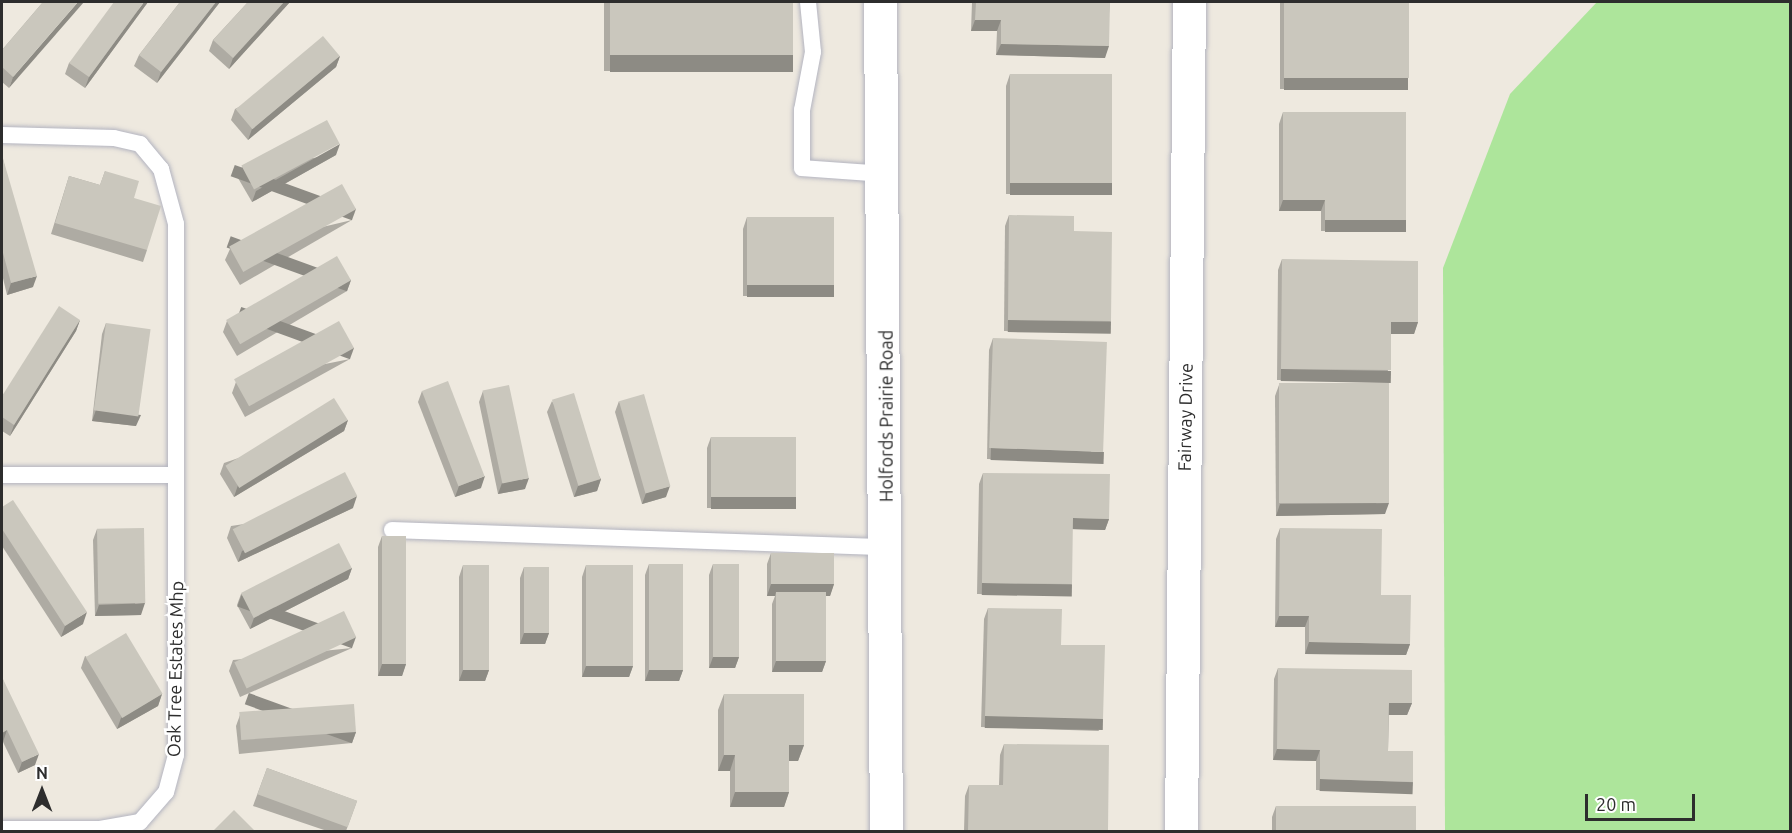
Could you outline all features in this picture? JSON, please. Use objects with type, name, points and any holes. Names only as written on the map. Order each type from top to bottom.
[{"type":"street","name":"Holfords Prairie Road","points":[[880,2],[884,174],[886,831]]},
{"type":"street","name":"Fairway Drive","points":[[1180,831],[1189,2]]},
{"type":"lane","points":[[808,2],[813,52],[802,110],[802,168],[884,174]]},
{"type":"lane","name":"Oak Tree Estates Mhp","points":[[2,135],[114,138],[140,144],[161,169],[176,224],[176,755],[166,792],[140,822],[99,829],[2,829]]},
{"type":"lane","points":[[2,475],[176,475]]},
{"type":"lane","points":[[392,530],[886,547]]},
{"type":"green space","points":[[1597,2],[1790,2],[1790,831],[1445,831],[1443,268],[1510,94]]},
{"type":"building","points":[[43,2],[78,2],[13,77],[2,67],[2,50]]},
{"type":"building","points":[[114,2],[144,2],[89,77],[69,63]]},
{"type":"building","points":[[180,2],[216,2],[161,72],[139,55]]},
{"type":"building","points":[[248,2],[284,2],[233,58],[213,40]]},
{"type":"building","points":[[610,2],[793,2],[793,55],[610,55]]},
{"type":"building","points":[[976,2],[1110,2],[1109,46],[1001,44],[1001,20],[975,20]]},
{"type":"building","points":[[1284,2],[1409,2],[1409,78],[1284,78]]},
{"type":"building","points":[[323,36],[340,56],[252,129],[236,109]]},
{"type":"building","points":[[1010,74],[1112,74],[1112,183],[1010,183]]},
{"type":"building","points":[[1283,112],[1406,112],[1406,220],[1325,220],[1325,200],[1283,200]]},
{"type":"building","points":[[327,120],[340,144],[254,189],[241,166]]},
{"type":"building","points":[[2,155],[37,276],[11,283],[2,249]]},
{"type":"building","points":[[105,171],[139,181],[134,198],[161,206],[147,250],[55,223],[69,176],[100,185]]},
{"type":"building","points":[[342,184],[356,209],[243,272],[229,247]]},
{"type":"building","points":[[1009,215],[1074,216],[1074,231],[1112,232],[1111,321],[1008,320]]},
{"type":"building","points":[[747,217],[834,217],[834,285],[747,285]]},
{"type":"building","points":[[337,256],[351,280],[240,344],[226,320]]},
{"type":"building","points":[[1282,259],[1418,261],[1418,322],[1391,322],[1391,370],[1281,369]]},
{"type":"building","points":[[59,306],[80,320],[14,425],[2,417],[2,396]]},
{"type":"building","points":[[339,321],[354,348],[249,406],[234,379]]},
{"type":"building","points":[[106,323],[151,329],[138,416],[94,410]]},
{"type":"building","points":[[993,338],[1107,342],[1103,452],[989,448]]},
{"type":"building","points":[[448,381],[485,476],[458,486],[422,391]]},
{"type":"building","points":[[1279,383],[1389,383],[1389,503],[1279,503]]},
{"type":"building","points":[[509,385],[529,478],[502,484],[483,391]]},
{"type":"building","points":[[574,393],[600,479],[578,486],[552,400]]},
{"type":"building","points":[[644,394],[670,486],[645,493],[619,401]]},
{"type":"building","points":[[334,398],[348,420],[239,488],[225,466]]},
{"type":"building","points":[[711,437],[796,437],[796,497],[711,497]]},
{"type":"building","points":[[345,472],[357,496],[245,553],[233,529]]},
{"type":"building","points":[[983,473],[1110,474],[1109,519],[1073,518],[1072,584],[982,583]]},
{"type":"building","points":[[13,500],[87,612],[65,626],[2,529],[2,507]]},
{"type":"building","points":[[144,528],[145,603],[98,604],[97,529]]},
{"type":"building","points":[[1280,528],[1382,529],[1381,595],[1411,595],[1410,644],[1309,642],[1309,616],[1279,616]]},
{"type":"building","points":[[382,536],[406,536],[406,664],[382,664]]},
{"type":"building","points":[[339,543],[352,568],[254,618],[241,593]]},
{"type":"building","points":[[771,553],[834,553],[834,584],[771,584]]},
{"type":"building","points":[[649,564],[683,564],[683,670],[649,670]]},
{"type":"building","points":[[713,564],[739,564],[739,657],[713,657]]},
{"type":"building","points":[[463,565],[489,565],[489,670],[463,670]]},
{"type":"building","points":[[586,565],[633,565],[633,666],[586,666]]},
{"type":"building","points":[[524,567],[549,567],[549,633],[524,633]]},
{"type":"building","points":[[776,592],[826,592],[826,661],[776,661]]},
{"type":"building","points":[[988,608],[1062,609],[1061,645],[1105,645],[1103,719],[985,716]]},
{"type":"building","points":[[344,611],[356,637],[247,688],[234,662]]},
{"type":"building","points":[[126,633],[163,694],[122,718],[86,657]]},
{"type":"building","points":[[1278,668],[1412,670],[1412,703],[1389,703],[1388,751],[1413,751],[1413,782],[1320,779],[1320,750],[1277,749]]},
{"type":"building","points":[[2,677],[39,754],[22,762],[7,730],[2,733]]},
{"type":"building","points":[[724,694],[804,694],[804,745],[789,745],[789,792],[735,792],[735,755],[724,755]]},
{"type":"building","points":[[354,704],[356,732],[241,740],[239,712]]},
{"type":"building","points":[[1004,744],[1109,745],[1108,831],[968,831],[969,785],[1003,785]]},
{"type":"building","points":[[267,768],[357,801],[348,827],[257,794]]},
{"type":"building","points":[[1276,806],[1416,806],[1416,831],[1276,831]]},
{"type":"building","points":[[234,810],[255,831],[213,831]]}]
